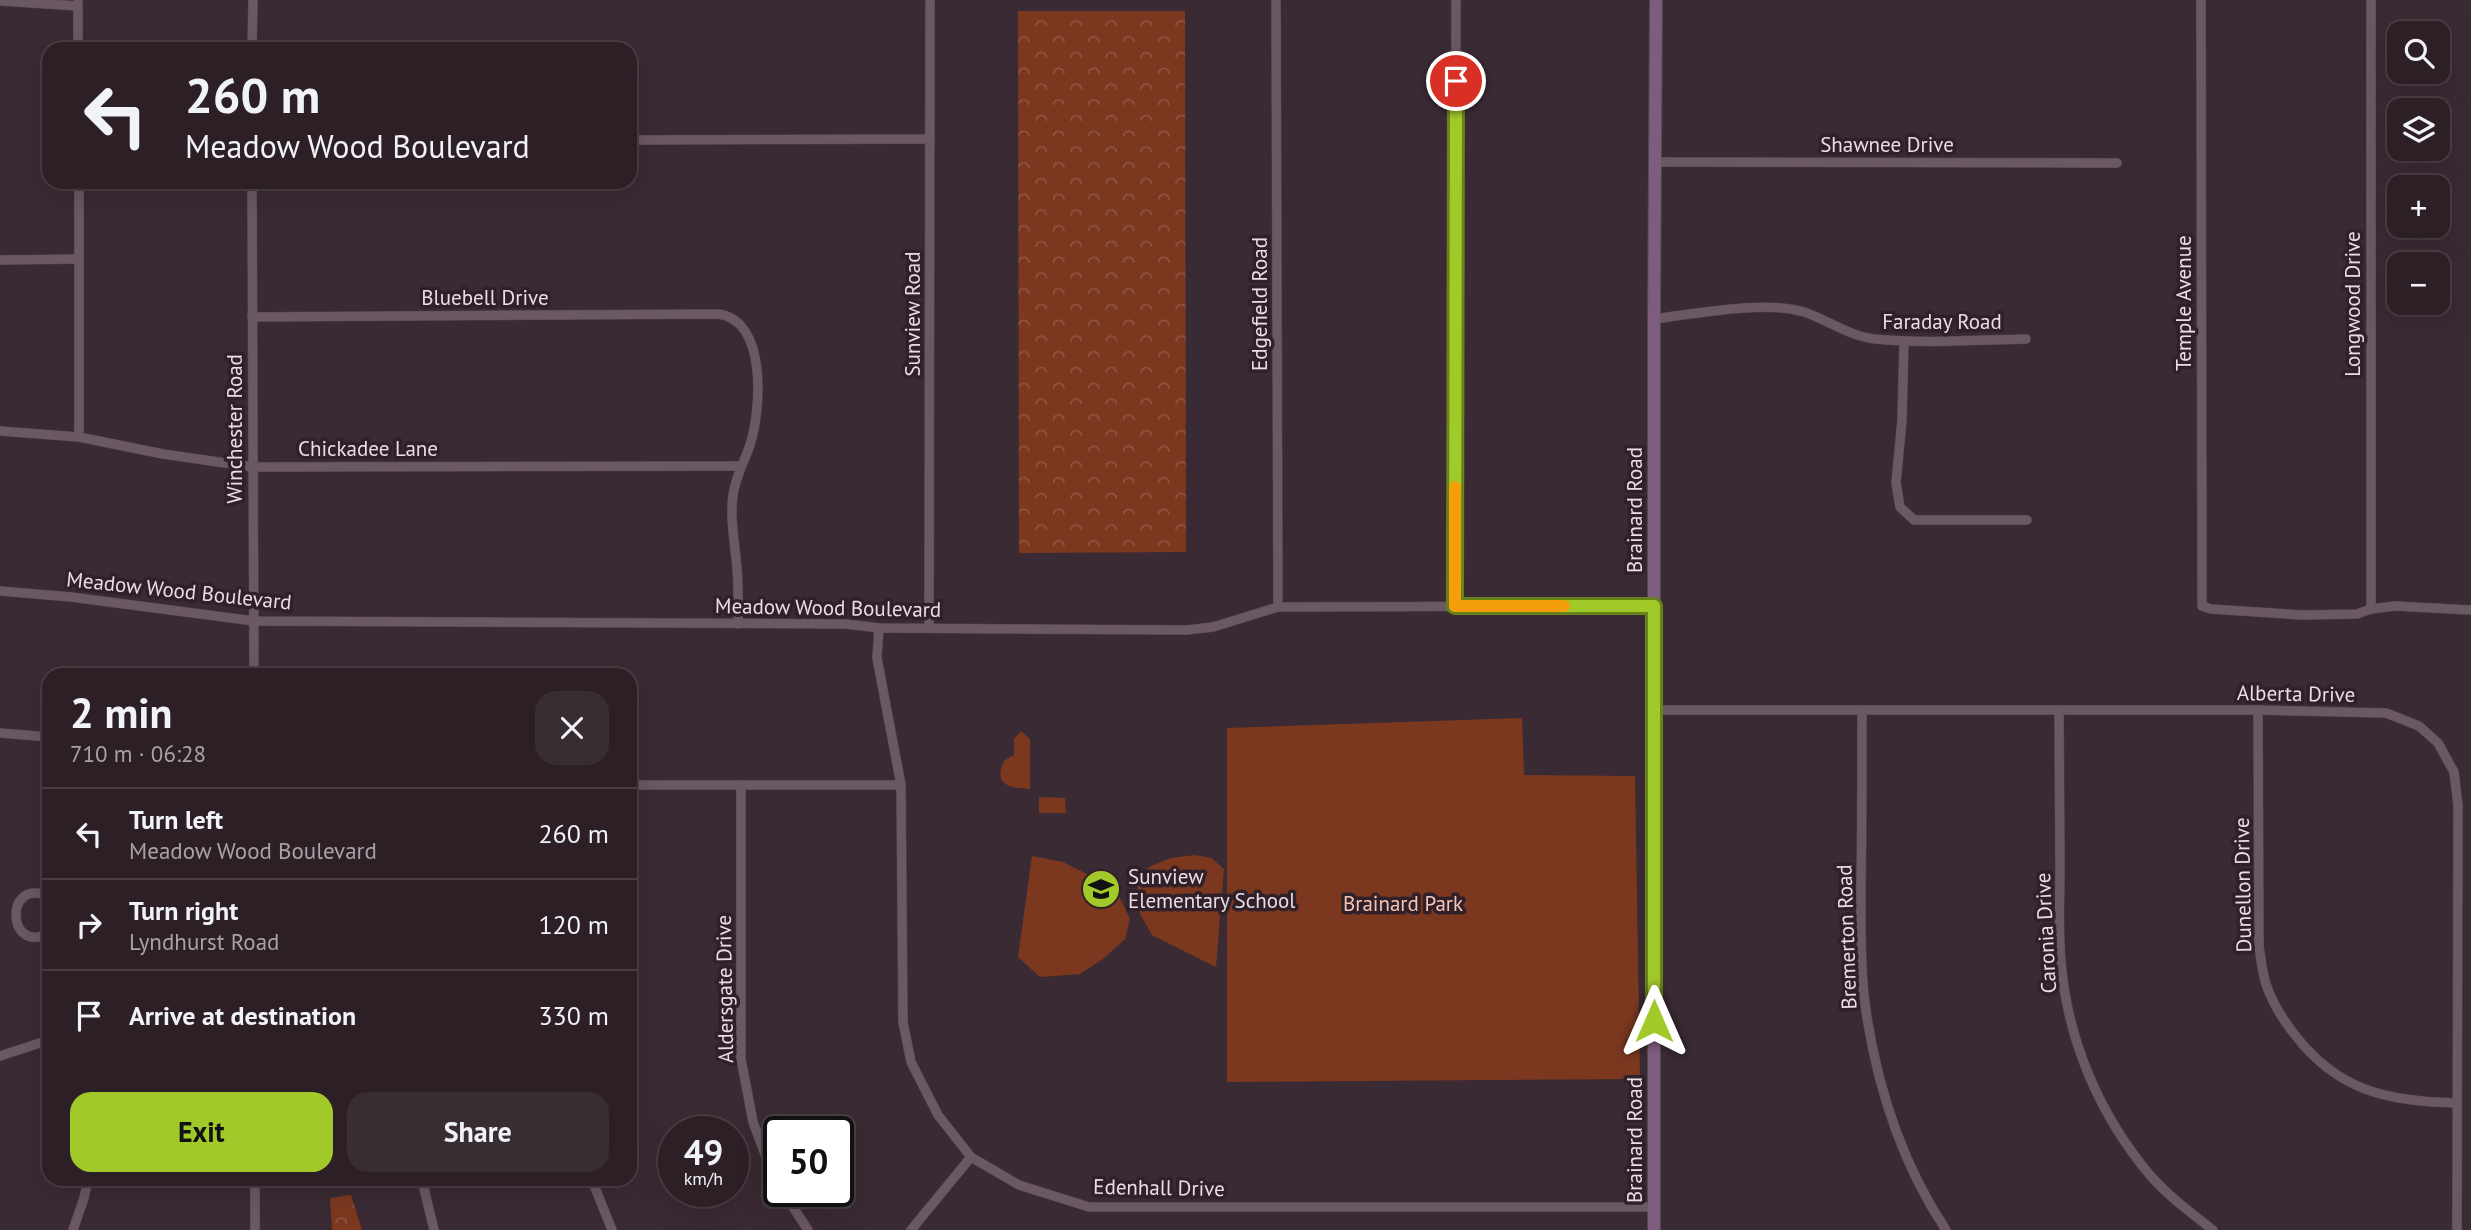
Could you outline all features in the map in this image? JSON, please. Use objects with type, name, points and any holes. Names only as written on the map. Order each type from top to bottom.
[{"type":"main road","name":"Brainard Road","points":[[1654,1230],[1656,0]]},
{"type":"street","points":[[253,0],[253,42]]},
{"type":"street","name":"Sunview Road","points":[[929,628],[930,0]]},
{"type":"street","name":"Edgefield Road","points":[[1276,0],[1278,607]]},
{"type":"street","points":[[1455,606],[1456,0]]},
{"type":"street","name":"Temple Avenue","points":[[2201,0],[2202,606],[2211,609],[2302,615],[2357,614],[2371,609]]},
{"type":"street","name":"Longwood Drive","points":[[2371,0],[2371,609]]},
{"type":"street","points":[[0,1],[78,3],[78,42]]},
{"type":"street","points":[[637,140],[930,139]]},
{"type":"street","name":"Shawnee Drive","points":[[1656,162],[2117,163]]},
{"type":"street","points":[[79,189],[79,437]]},
{"type":"street","name":"Winchester Road","points":[[252,189],[254,668]]},
{"type":"street","points":[[0,260],[79,259]]},
{"type":"street","name":"Faraday Road","points":[[1654,319],[1731,309],[1783,309],[1803,312],[1871,339],[2026,339]]},
{"type":"street","name":"Bluebell Drive","points":[[252,317],[718,314],[735,319],[750,339],[755,362],[756,417],[750,446],[740,466]]},
{"type":"street","points":[[1904,341],[1902,420],[1896,483],[1900,507],[1914,520],[2027,520]]},
{"type":"street","name":"Chickadee Lane","points":[[0,430],[79,437],[163,454],[253,467],[740,466]]},
{"type":"street","points":[[738,624],[733,497],[740,466]]},
{"type":"street","name":"Meadow Wood Boulevard","points":[[0,591],[71,597],[254,621],[846,624],[878,628],[1187,630],[1213,627],[1278,607],[1654,606]]},
{"type":"street","points":[[2371,609],[2394,606],[2471,610]]},
{"type":"street","name":"Edenhall Drive","points":[[878,628],[877,658],[901,785],[903,1022],[911,1062],[938,1115],[971,1157],[1019,1185],[1089,1207],[1654,1207]]},
{"type":"street","name":"Alberta Drive","points":[[1654,710],[2258,710],[2386,713],[2419,726],[2438,743],[2454,772],[2458,804],[2457,1230]]},
{"type":"street","name":"Dunellon Drive","points":[[2258,710],[2259,946],[2266,983],[2284,1021],[2309,1054],[2339,1079],[2372,1092],[2414,1101],[2457,1102]]},
{"type":"street","name":"Bremerton Road","points":[[1862,711],[1861,963],[1866,1016],[1877,1069],[1892,1119],[1914,1172],[1946,1230]]},
{"type":"street","name":"Caronia Drive","points":[[2059,711],[2061,961],[2068,1009],[2079,1051],[2097,1094],[2122,1137],[2150,1175],[2184,1208],[2213,1230]]},
{"type":"street","points":[[0,733],[42,736]]},
{"type":"street","points":[[637,785],[901,785]]},
{"type":"street","name":"Aldersgate Drive","points":[[741,785],[741,1059],[754,1122],[763,1145]]},
{"type":"street","points":[[42,895],[25,896],[18,903],[15,915],[18,927],[27,935],[42,936]]},
{"type":"street","points":[[0,1056],[42,1042]]},
{"type":"street","points":[[911,1230],[971,1157]]},
{"type":"street","points":[[73,1230],[87,1186]]},
{"type":"street","points":[[255,1186],[255,1230]]},
{"type":"street","points":[[423,1186],[434,1230]]},
{"type":"street","points":[[594,1186],[612,1230]]},
{"type":"street","points":[[793,1207],[808,1230]]},
{"type":"green space","points":[[1018,11],[1185,11],[1186,552],[1019,553]]},
{"type":"green space","name":"Brainard Park","points":[[1522,718],[1524,775],[1635,776],[1640,1079],[1227,1082],[1227,728]]},
{"type":"green space","points":[[1021,731],[1030,739],[1030,789],[1005,784],[1000,775],[1005,760],[1014,755],[1014,739]]},
{"type":"green space","points":[[1039,797],[1065,798],[1066,813],[1039,813]]},
{"type":"green space","points":[[1195,855],[1211,858],[1224,869],[1216,967],[1152,935],[1140,914],[1137,882],[1142,873],[1171,858]]},
{"type":"green space","points":[[1032,856],[1063,862],[1115,888],[1130,919],[1125,939],[1103,959],[1080,974],[1040,977],[1018,957]]},
{"type":"green space","points":[[351,1195],[362,1230],[332,1230],[330,1198]]},
{"type":"slow traffic","points":[[1455,487],[1455,606],[1564,606]]},
{"type":"place","name":"Sunview Elementary School","points":[[1101,889]]},
{"type":"route","points":[[1456,81],[1455,606],[1654,606],[1654,1021]]}]
